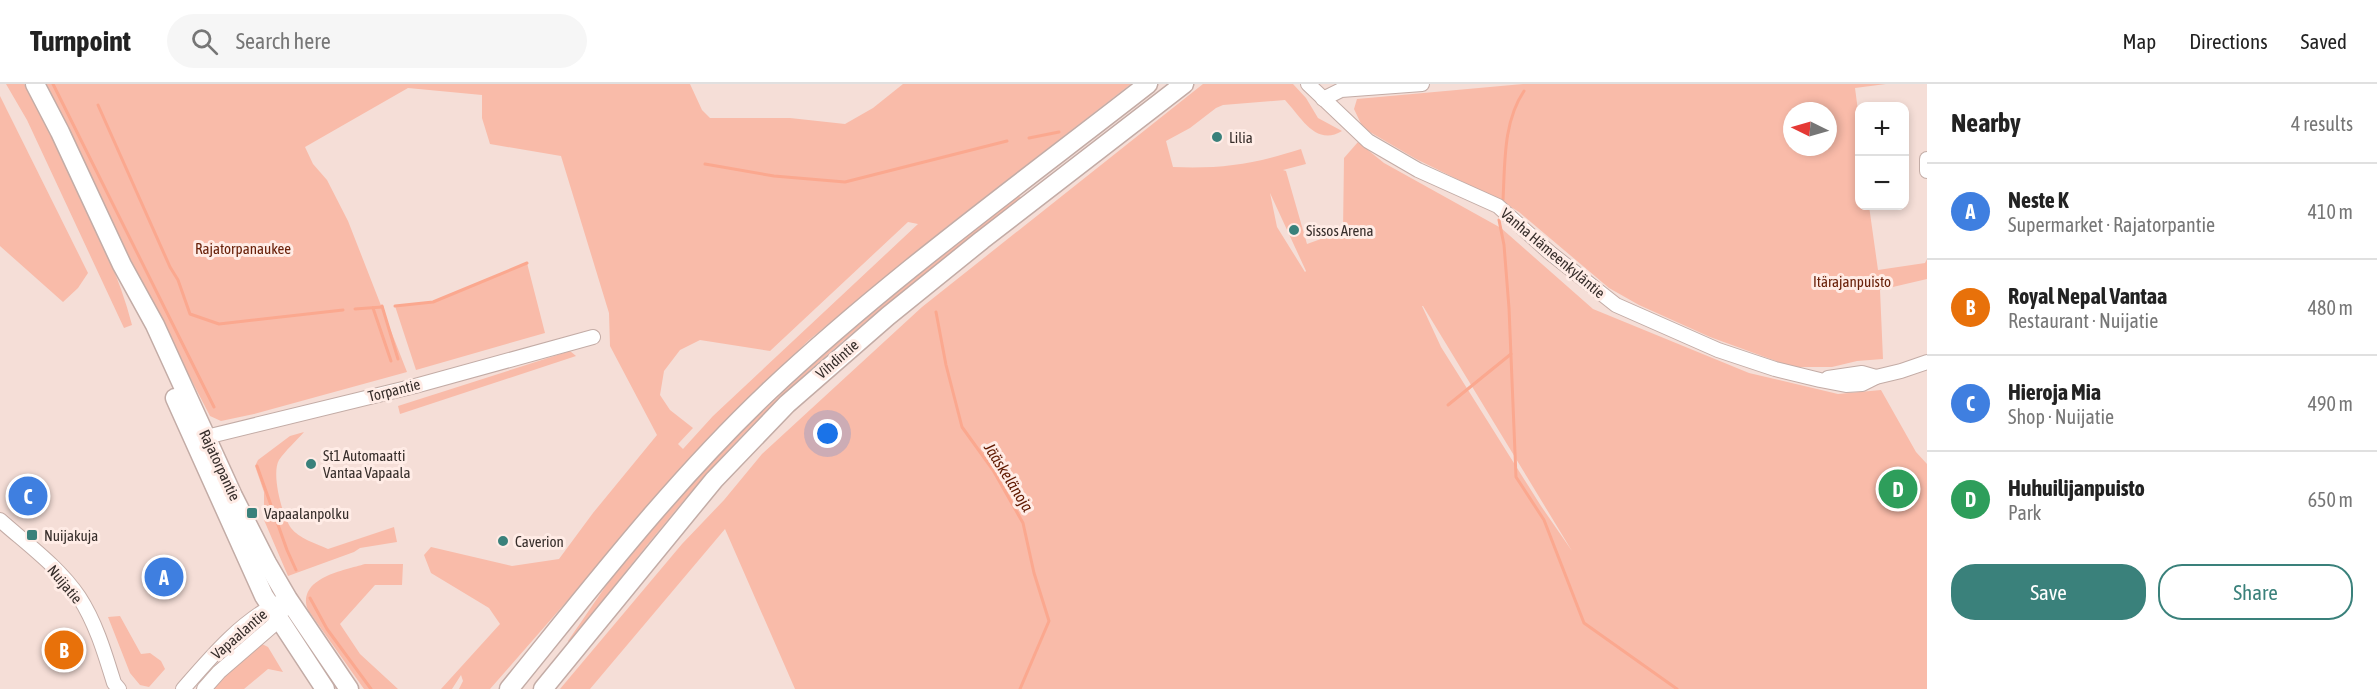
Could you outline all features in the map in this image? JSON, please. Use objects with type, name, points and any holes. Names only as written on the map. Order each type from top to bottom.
[{"type":"main road","name":"Rajatorpantie","points":[[35,84],[122,265],[141,322],[200,438],[288,598],[349,689]]},
{"type":"main road","name":"Vihdintie","points":[[509,689],[653,512],[692,468],[769,392],[883,292],[1148,84]]},
{"type":"main road","name":"Vihdintie","points":[[543,689],[714,480],[787,405],[852,346],[965,254],[1184,84]]},
{"type":"main road","name":"Rajatorpantie","points":[[200,438],[274,614],[325,689]]},
{"type":"street","name":"Vanha Hämeenkyläntie","points":[[1308,84],[1368,141],[1418,170],[1498,206],[1549,252],[1616,305],[1718,350],[1755,363],[1820,380],[1862,384],[1876,377],[1901,372],[1927,362]]},
{"type":"street","points":[[1323,99],[1341,90],[1422,84]]},
{"type":"street","points":[[1927,159],[1927,171]]},
{"type":"street","name":"Torpantie","points":[[200,438],[415,386],[593,337]]},
{"type":"street","name":"Nuijatie","points":[[0,520],[60,574],[80,598],[89,614],[114,683],[119,689]]},
{"type":"street","name":"Vapaalantie","points":[[204,689],[288,598]]},
{"type":"street","name":"Vapaalantie","points":[[183,689],[212,656],[274,614]]},
{"type":"street","name":"Nuijatie","points":[[108,664],[128,689]]},
{"type":"green space","points":[[6,84],[24,84],[50,132],[107,254],[132,325],[124,328],[27,120]]},
{"type":"green space","name":"Rajatorpanaukee","points":[[44,84],[690,84],[702,110],[710,118],[790,118],[845,124],[873,108],[903,84],[1131,84],[944,229],[809,340],[721,425],[490,689],[459,689],[463,681],[461,675],[452,689],[441,689],[500,624],[489,608],[431,573],[424,555],[431,547],[512,566],[559,559],[593,513],[657,435],[610,346],[609,313],[561,156],[490,144],[482,118],[482,95],[408,88],[305,147],[313,164],[327,180],[348,221],[407,372],[221,421],[210,416],[141,283]],"holes":[[[908,222],[918,224],[713,416],[683,449],[678,444],[693,428],[670,410],[660,395],[664,371],[680,350],[700,340],[770,351]]]},
{"type":"green space","points":[[1203,84],[1293,84],[1306,98],[1318,118],[1342,131],[1333,135],[1317,133],[1285,100],[1223,105],[1190,128],[1166,141],[1173,167],[1238,164],[1301,149],[1306,164],[1283,170],[1286,171],[1307,244],[1343,231],[1344,158],[1358,142],[1384,163],[1501,228],[1593,309],[1749,373],[1838,394],[1881,390],[1916,452],[1927,464],[1927,689],[795,689],[725,529],[590,689],[560,689],[682,544],[724,500],[762,454],[922,307]],"holes":[[[1270,193],[1306,271],[1305,272],[1277,227]],[[1423,306],[1572,551],[1441,347]]]},
{"type":"green space","name":"Itärajanpuisto","points":[[1523,84],[1886,84],[1855,88],[1857,102],[1855,102],[1855,210],[1870,210],[1878,270],[1925,263],[1927,259],[1927,279],[1880,290],[1883,359],[1857,361],[1832,367],[1792,367],[1710,337],[1639,305],[1609,288],[1519,212],[1498,199],[1416,159],[1363,128],[1354,109],[1357,99]]},
{"type":"green space","points":[[0,96],[88,273],[78,288],[63,302],[0,246]]},
{"type":"green space","points":[[1019,196],[1022,198],[870,318],[783,395],[725,453],[698,484],[569,643],[568,641],[635,546],[749,425],[861,323]]},
{"type":"green space","points":[[527,263],[545,333],[416,370],[395,306],[434,302]]},
{"type":"green space","points":[[570,351],[576,356],[400,414],[398,406]]},
{"type":"green space","points":[[304,432],[279,460],[276,475],[284,514],[294,532],[328,549],[394,527],[397,542],[360,548],[288,576],[264,520],[264,492],[255,466],[258,460],[290,436]]},
{"type":"green space","points":[[365,564],[403,564],[402,585],[375,585],[340,624],[360,654],[398,689],[364,689],[308,610],[306,599],[315,583],[324,577]]},
{"type":"green space","points":[[120,616],[141,654],[150,653],[161,661],[165,669],[149,687],[140,685],[130,673],[108,617]]},
{"type":"green space","points":[[262,644],[268,647],[283,672],[268,669],[244,689],[211,689],[226,674]]},
{"type":"waterway","points":[[53,84],[214,407]]},
{"type":"waterway","points":[[1503,200],[1506,144],[1512,116],[1524,91]]},
{"type":"waterway","points":[[98,105],[170,267],[178,280],[190,314],[219,324],[343,310]]},
{"type":"waterway","points":[[1029,138],[1059,132]]},
{"type":"waterway","points":[[705,164],[774,176],[845,182],[1007,141]]},
{"type":"waterway","points":[[1499,220],[1504,245],[1509,308],[1516,477],[1544,520],[1584,623],[1677,689]]},
{"type":"waterway","points":[[395,306],[433,302],[527,263]]},
{"type":"waterway","points":[[382,306],[398,359]]},
{"type":"waterway","points":[[355,309],[382,307]]},
{"type":"waterway","points":[[373,308],[391,361]]},
{"type":"waterway","name":"Jääskelänoja","points":[[936,312],[946,365],[962,427],[993,470],[1023,523],[1034,573],[1049,621],[1020,689]]},
{"type":"waterway","points":[[1448,405],[1511,354]]},
{"type":"waterway","points":[[257,466],[296,570]]},
{"type":"waterway","points":[[310,598],[327,629],[371,689]]},
{"type":"place","name":"Lilia","points":[[1217,137]]},
{"type":"place","name":"Sissos Arena","points":[[1294,230]]},
{"type":"place","name":"St1 Automaatti Vantaa Vapaala","points":[[311,464]]},
{"type":"place","name":"Huhuilijanpuisto","points":[[1898,489]]},
{"type":"place","name":"Hieroja Mia","points":[[28,496]]},
{"type":"place","name":"Vapaalanpolku","points":[[252,513]]},
{"type":"place","name":"Nuijakuja","points":[[32,535]]},
{"type":"place","name":"Caverion","points":[[503,541]]},
{"type":"place","name":"Neste K","points":[[164,577]]},
{"type":"place","name":"Royal Nepal Vantaa","points":[[64,650]]}]
